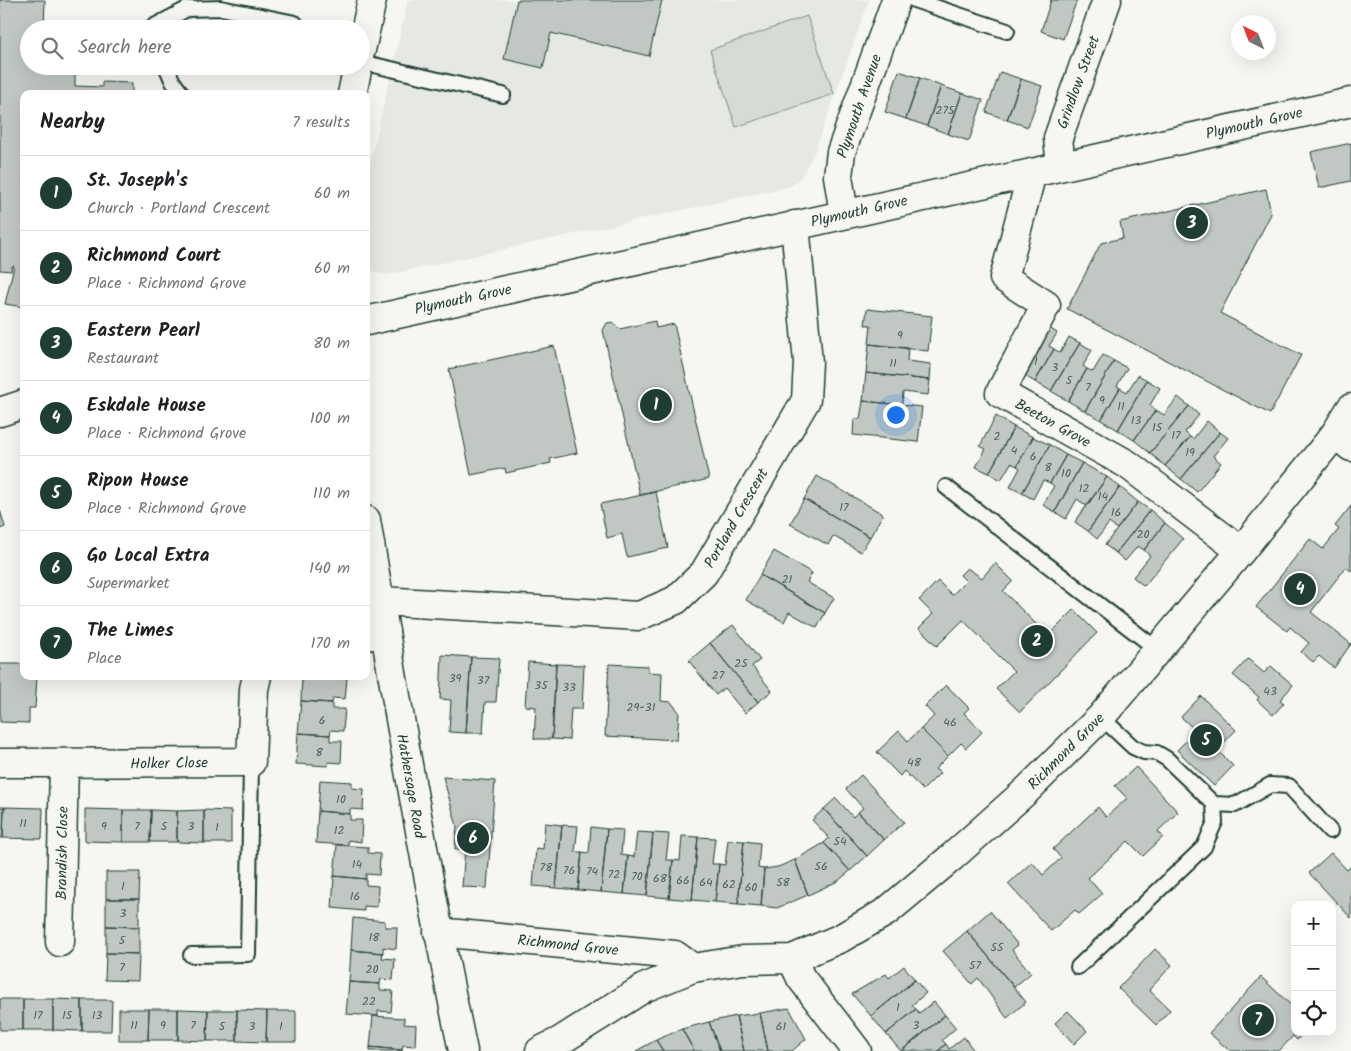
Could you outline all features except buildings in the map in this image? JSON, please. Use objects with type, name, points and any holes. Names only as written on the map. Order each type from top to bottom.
[{"type":"street","points":[[368,20],[372,0]]},
{"type":"street","name":"Plymouth Avenue","points":[[844,214],[838,176],[840,152],[896,0]]},
{"type":"street","name":"Grindlow Street","points":[[1061,166],[1058,138],[1107,0]]},
{"type":"street","points":[[353,90],[356,75]]},
{"type":"street","name":"Plymouth Grove","points":[[370,320],[1351,102]]},
{"type":"street","name":"Beeton Grove","points":[[1032,173],[1004,278],[1046,305],[1000,393],[1127,464],[1241,551]]},
{"type":"street","name":"Portland Crescent","points":[[380,601],[639,616],[676,600],[704,573],[806,400],[808,362],[795,225]]},
{"type":"street","points":[[0,412],[20,405]]},
{"type":"street","name":"Richmond Grove","points":[[540,1051],[560,1041],[644,988],[693,968],[743,960],[792,959],[841,938],[886,912],[952,857],[1026,791],[1101,717],[1241,551],[1343,441],[1351,408]]},
{"type":"street","name":"Hathersage Road","points":[[370,543],[380,601],[376,634],[463,1051]]},
{"type":"street","points":[[251,762],[254,690],[256,680]]},
{"type":"street","name":"Holker Close","points":[[0,763],[251,762]]},
{"type":"street","name":"Brandish Close","points":[[60,942],[64,764]]},
{"type":"street","name":"Richmond Grove","points":[[438,932],[675,955],[693,968]]},
{"type":"street","points":[[792,959],[801,978],[857,1051]]},
{"type":"lane","points":[[914,0],[1007,30]]},
{"type":"lane","points":[[166,20],[187,9],[221,8],[276,20]]},
{"type":"lane","points":[[370,64],[503,95]]},
{"type":"lane","points":[[170,75],[179,90]]},
{"type":"lane","points":[[946,487],[1158,650]]},
{"type":"lane","points":[[1101,717],[1133,747],[1144,752],[1156,753],[1167,759],[1214,804],[1235,805],[1270,785],[1289,786],[1330,830]]},
{"type":"lane","points":[[191,955],[248,954],[251,762]]},
{"type":"lane","points":[[1078,967],[1204,847],[1215,822],[1214,804]]},
{"type":"shaded area","points":[[408,0],[869,0],[815,151],[801,177],[792,186],[387,275],[370,269],[370,164]]},
{"type":"shaded area","points":[[807,16],[834,94],[736,127],[710,50]]},
{"type":"place","name":"Eastern Pearl","points":[[1192,223]]},
{"type":"place","name":"St. Joseph's","points":[[656,405]]},
{"type":"place","name":"Eskdale House","points":[[1300,589]]},
{"type":"place","name":"Richmond Court","points":[[1037,641]]},
{"type":"place","name":"Ripon House","points":[[1206,740]]},
{"type":"place","name":"Go Local Extra","points":[[473,838]]},
{"type":"place","name":"The Limes","points":[[1258,1020]]}]
